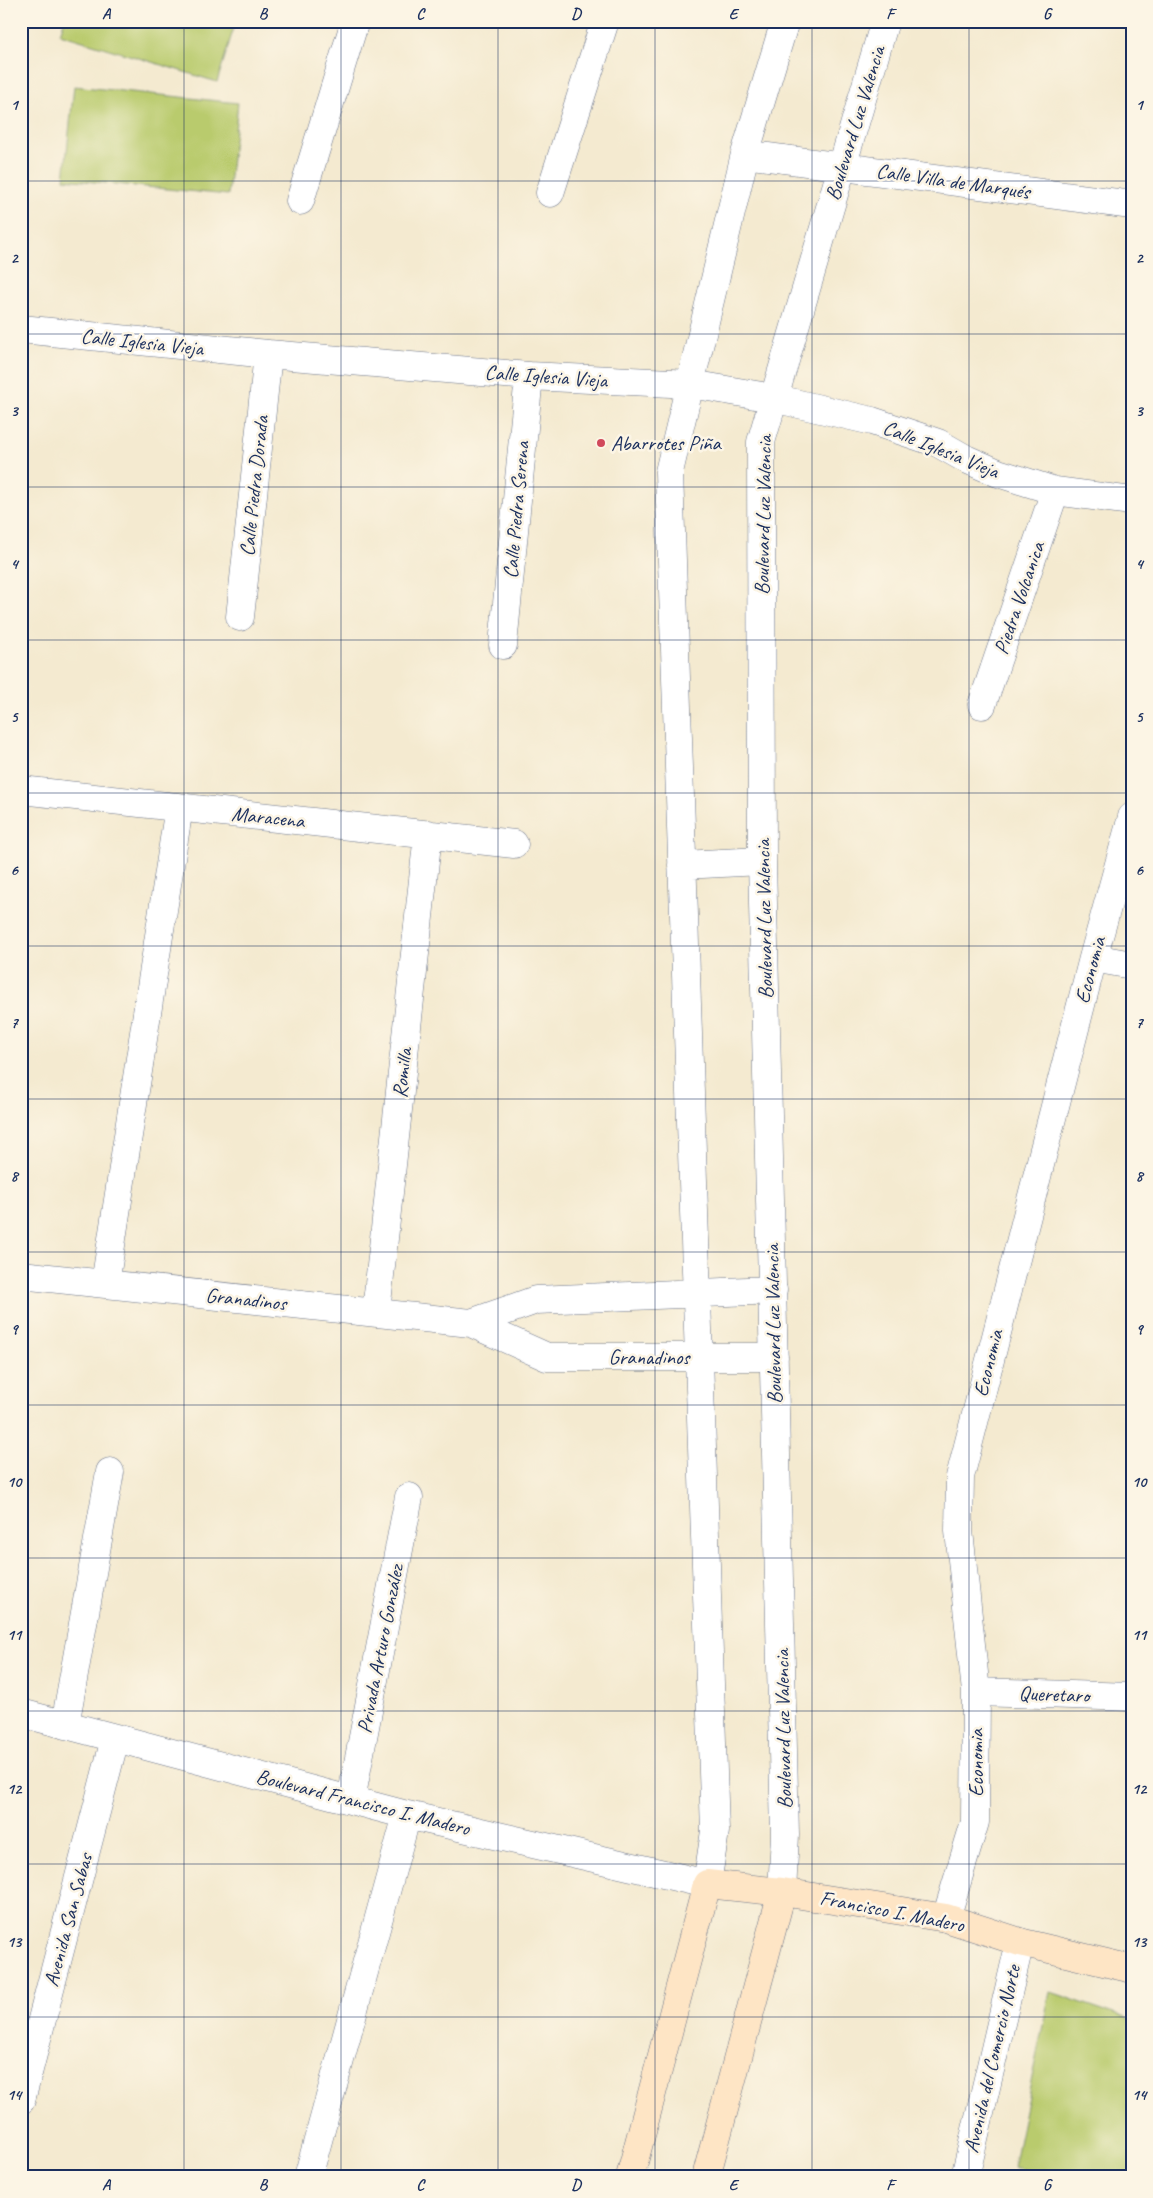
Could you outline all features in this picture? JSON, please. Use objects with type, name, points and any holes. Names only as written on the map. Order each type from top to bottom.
[{"type":"street","points":[[300,201],[355,21]]},
{"type":"street","points":[[550,193],[605,21]]},
{"type":"street","points":[[630,2177],[707,1884],[715,1831],[669,472],[745,154],[785,21]]},
{"type":"street","name":"Boulevard Luz Valencia","points":[[782,1892],[785,1835],[762,861],[760,442],[885,21]]},
{"type":"street","name":"Calle Villa de Marqués","points":[[745,154],[1132,205]]},
{"type":"street","name":"Calle Iglesia Vieja","points":[[21,329],[268,354],[529,376],[691,384],[773,398],[872,421],[938,443],[966,459],[998,473],[1055,491],[1132,501]]},
{"type":"street","name":"Calle Piedra Dorada","points":[[240,618],[268,354]]},
{"type":"street","name":"Calle Piedra Serena","points":[[503,645],[529,376]]},
{"type":"street","name":"Piedra Volcanica","points":[[982,705],[1055,491]]},
{"type":"street","name":"Maracena","points":[[21,790],[514,844]]},
{"type":"street","points":[[105,1284],[180,807]]},
{"type":"street","name":"Economia","points":[[946,1918],[976,1822],[976,1692],[959,1531],[960,1477],[1093,958],[1132,817]]},
{"type":"street","name":"Romilla","points":[[376,1312],[428,834]]},
{"type":"street","points":[[682,865],[762,861]]},
{"type":"street","points":[[1093,958],[1132,964]]},
{"type":"street","name":"Granadinos","points":[[21,1275],[471,1323],[546,1357],[774,1357]]},
{"type":"street","name":"Granadinos","points":[[471,1323],[536,1300],[773,1290]]},
{"type":"street","points":[[64,1725],[110,1472]]},
{"type":"street","name":"Privada Arturo González","points":[[351,1800],[410,1497]]},
{"type":"street","name":"Queretaro","points":[[976,1692],[1132,1697]]},
{"type":"street","name":"Boulevard Francisco I. Madero","points":[[21,1713],[407,1815],[707,1884]]},
{"type":"street","name":"Avenida San Sabas","points":[[21,2100],[114,1739]]},
{"type":"street","points":[[308,2177],[407,1815]]},
{"type":"street","name":"Francisco I. Madero","points":[[707,1884],[782,1892],[946,1918],[1020,1942],[1132,1969]]},
{"type":"street","points":[[706,2177],[782,1892]]},
{"type":"street","name":"Avenida del Comercio Norte","points":[[965,2177],[1020,1942]]},
{"type":"green space","points":[[64,21],[236,21],[217,82],[60,34]]},
{"type":"green space","points":[[74,86],[238,103],[228,195],[64,179]]},
{"type":"green space","points":[[1050,1992],[1132,2020],[1132,2177],[1054,2177],[1013,2167]]},
{"type":"place","name":"Abarrotes Piña","points":[[601,443]]}]
